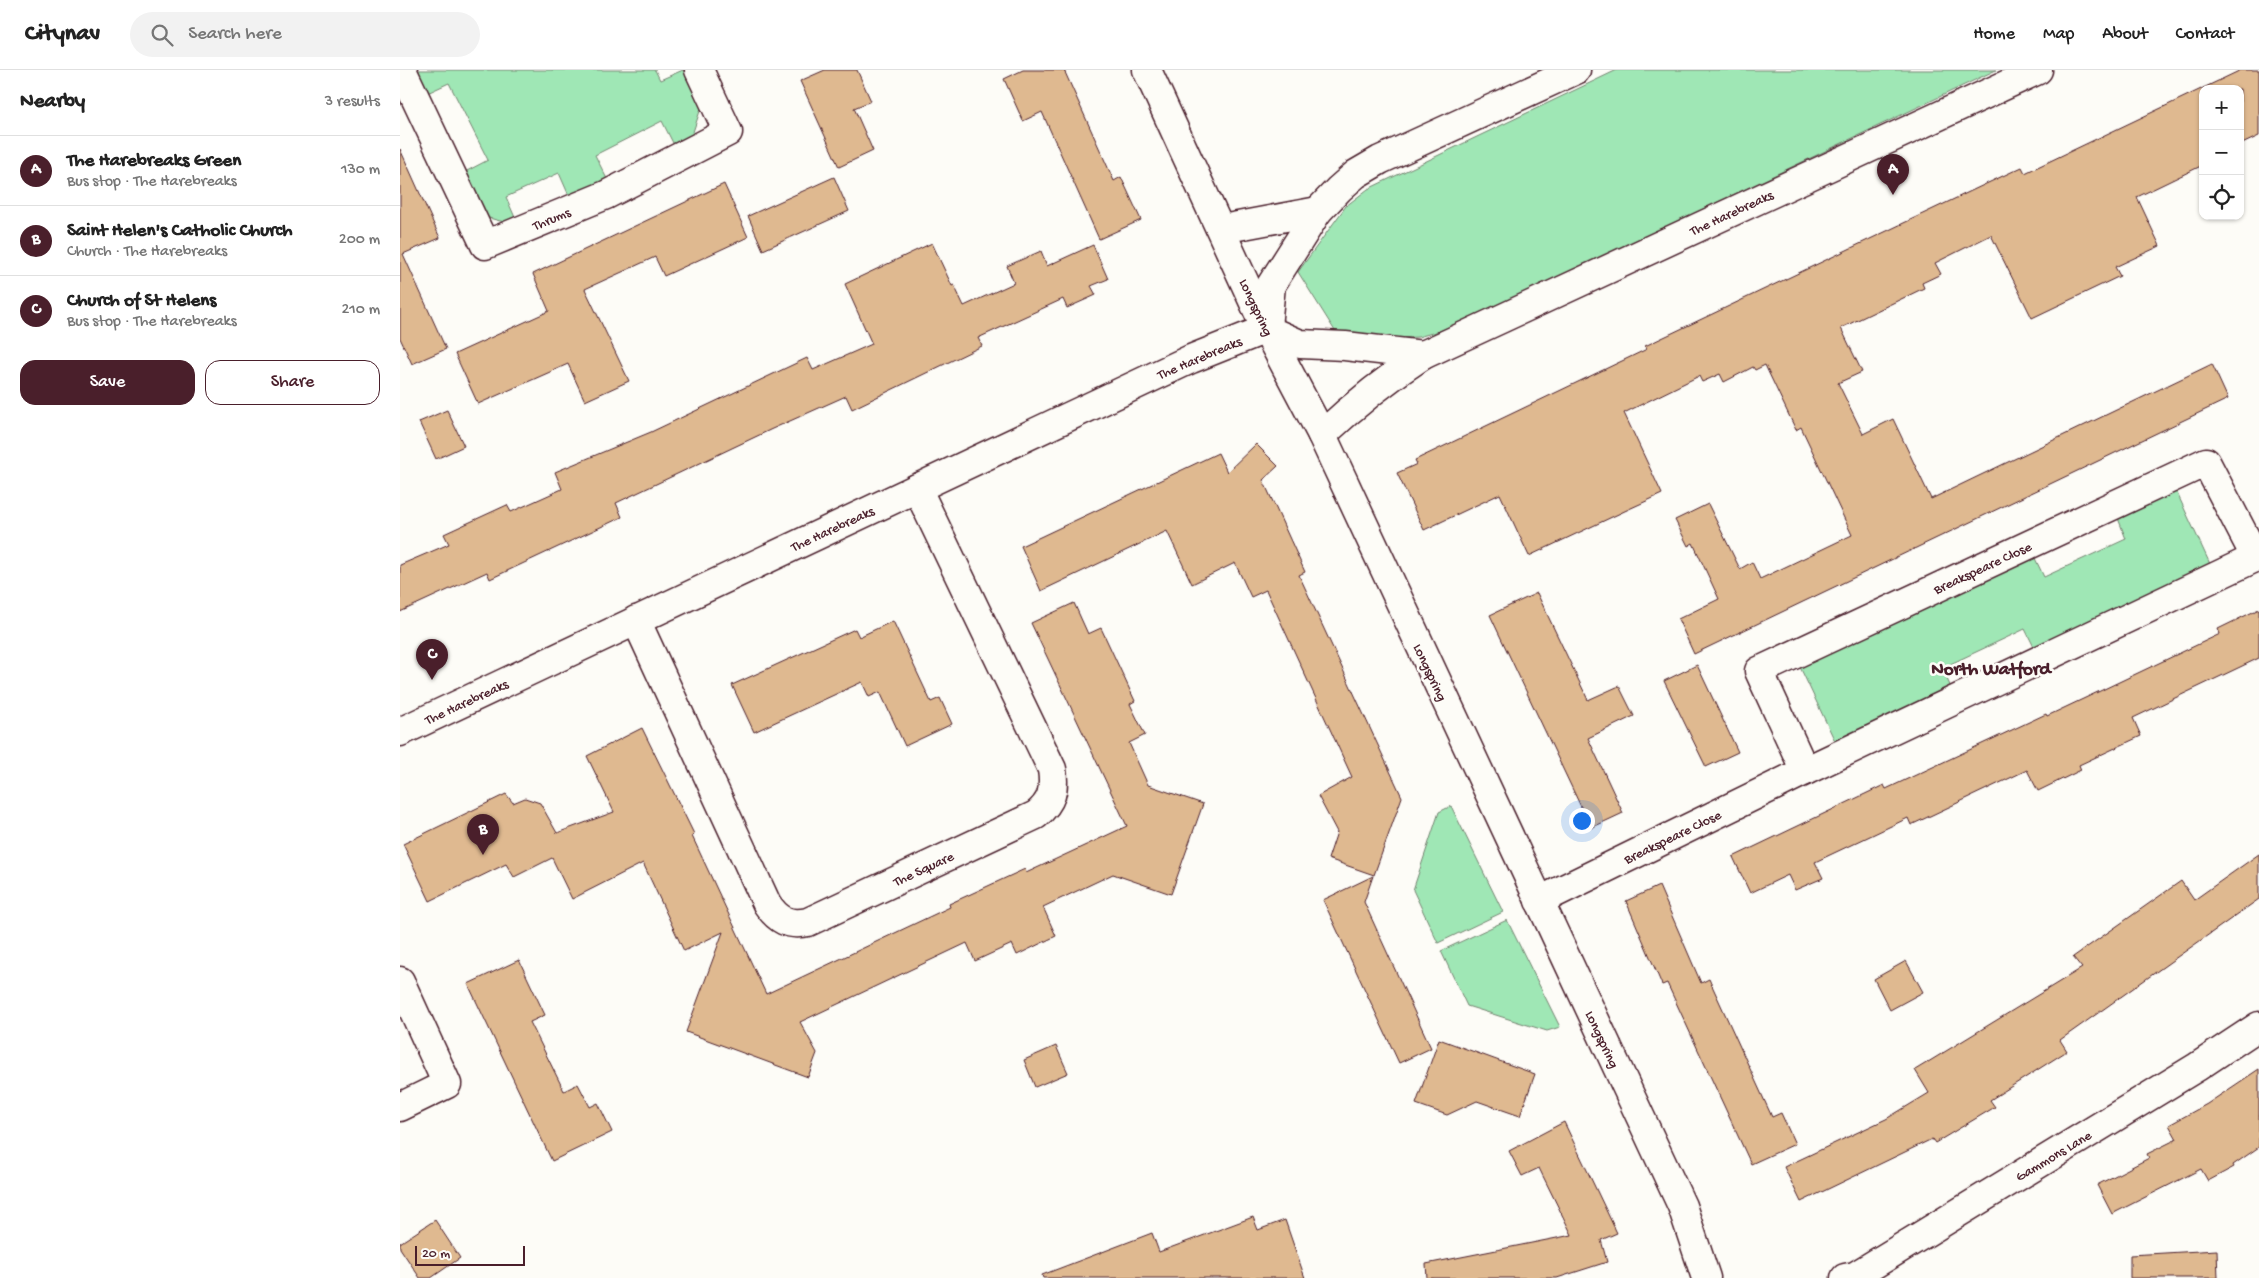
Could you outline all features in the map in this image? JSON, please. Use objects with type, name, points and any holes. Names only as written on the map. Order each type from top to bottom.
[{"type":"street","name":"Thrums","points":[[402,70],[485,245],[606,195],[728,132],[699,70]]},
{"type":"street","name":"Longspring","points":[[1147,70],[1222,229],[1266,329],[1322,435],[1682,1206],[1706,1278]]},
{"type":"street","points":[[1423,355],[1345,346],[1300,344],[1266,329],[1271,285],[1318,211],[1338,189],[1356,174],[1380,160],[1576,70]]},
{"type":"street","name":"The Harebreaks","points":[[1322,435],[1360,399],[1423,355],[2038,70]]},
{"type":"street","points":[[1222,229],[1318,211]]},
{"type":"street","name":"The Harebreaks","points":[[400,732],[1191,359],[1266,329]]},
{"type":"street","name":"Breakspeare Close","points":[[1539,901],[1805,771],[2258,557],[2206,462],[1759,671],[1805,771]]},
{"type":"street","name":"The Square","points":[[636,620],[767,904],[776,917],[785,922],[795,924],[808,922],[1036,815],[1045,807],[1052,796],[1052,769],[917,488]]},
{"type":"street","points":[[400,981],[447,1084],[400,1107]]},
{"type":"street","name":"Gammons Lane","points":[[1845,1278],[1855,1276],[2198,1066],[2259,1026]]},
{"type":"green space","points":[[411,70],[655,70],[660,80],[683,70],[701,108],[691,138],[675,147],[662,121],[595,155],[608,181],[570,198],[559,173],[506,197],[517,222],[508,223],[485,217],[463,173],[488,160],[449,83],[423,95]]},
{"type":"green space","points":[[1617,70],[1996,70],[1457,326],[1418,337],[1396,338],[1335,331],[1298,272],[1346,206],[1368,189]]},
{"type":"green space","points":[[2167,488],[2177,493],[2210,564],[2037,653],[2025,629],[1942,668],[1953,692],[1842,745],[1834,739],[1800,667],[1803,661],[2032,552],[2044,577],[2126,539],[2116,513]]},
{"type":"green space","points":[[1451,806],[1503,912],[1438,943],[1413,890],[1439,812]]},
{"type":"green space","points":[[1507,920],[1560,1027],[1547,1031],[1467,1006],[1441,951]]},
{"type":"building","points":[[825,70],[857,70],[871,101],[854,108],[873,151],[839,167],[800,81]]},
{"type":"building","points":[[1023,70],[1064,70],[1114,181],[1121,177],[1141,220],[1099,239],[1042,112],[1023,121],[1004,79]]},
{"type":"building","points":[[2241,70],[2259,70],[2259,136],[2244,143],[2244,85],[2210,85]]},
{"type":"building","points":[[2199,90],[2199,167],[2137,197],[2160,246],[2115,267],[2120,276],[2032,318],[1991,235],[1935,263],[1941,274],[1922,283],[1924,288],[1841,328],[1862,372],[1838,383],[1863,434],[1893,419],[1931,499],[2212,364],[2228,399],[1694,654],[1678,619],[1719,599],[1693,543],[1688,546],[1675,520],[1708,504],[1740,569],[1752,562],[1760,579],[1852,535],[1801,427],[1796,430],[1765,365],[1755,370],[1753,367],[1724,382],[1720,374],[1702,382],[1699,376],[1624,413],[1662,494],[1529,556],[1500,494],[1424,530],[1397,473],[1417,464],[1415,460],[1647,349],[1645,346],[1990,182],[2022,167],[2025,173]]},
{"type":"building","points":[[400,149],[440,238],[403,254],[446,349],[412,364],[400,338]]},
{"type":"building","points":[[834,177],[849,211],[763,250],[748,216]]},
{"type":"building","points":[[724,184],[748,237],[664,276],[655,257],[585,289],[629,381],[585,401],[568,364],[478,404],[455,354],[549,311],[533,274]]},
{"type":"building","points":[[932,243],[952,286],[954,285],[964,306],[1014,283],[1007,266],[1041,251],[1047,266],[1093,245],[1108,279],[1091,286],[1096,295],[1067,308],[1063,299],[978,338],[982,346],[852,409],[846,396],[772,429],[616,503],[622,517],[490,579],[487,572],[400,612],[400,565],[449,544],[444,534],[507,505],[511,512],[562,489],[555,472],[651,432],[807,358],[813,370],[872,344],[845,284]]},
{"type":"building","points":[[447,410],[464,446],[436,459],[419,422]]},
{"type":"building","points":[[1256,444],[1278,466],[1263,480],[1305,572],[1299,575],[1402,797],[1374,875],[1328,859],[1337,832],[1318,796],[1352,777],[1266,590],[1251,597],[1235,563],[1192,584],[1167,531],[1041,591],[1021,546],[1218,453],[1227,472]]},
{"type":"building","points":[[1537,593],[1588,700],[1619,686],[1634,716],[1588,738],[1623,813],[1591,828],[1490,615]]},
{"type":"building","points":[[1074,603],[1088,634],[1101,628],[1135,701],[1130,704],[1145,735],[1129,743],[1148,785],[1203,804],[1171,894],[1113,874],[1043,907],[1056,936],[1017,955],[1012,944],[975,961],[967,943],[800,1022],[817,1053],[808,1077],[686,1032],[723,932],[684,951],[643,863],[572,899],[552,858],[514,877],[506,864],[430,901],[403,844],[506,794],[513,803],[525,798],[540,803],[557,833],[614,812],[587,756],[642,728],[694,834],[692,836],[766,994],[950,907],[949,904],[1025,869],[1026,873],[1127,826],[1031,623]]},
{"type":"building","points":[[2259,609],[2259,658],[2133,718],[2141,736],[2079,765],[2081,770],[2038,791],[2027,770],[1911,825],[1908,818],[1815,862],[1823,878],[1795,890],[1788,875],[1750,893],[1733,857],[1884,785],[1886,789],[2046,714],[2047,716],[2220,634],[2218,629]]},
{"type":"building","points":[[893,621],[931,702],[940,698],[952,724],[905,746],[880,692],[869,697],[862,682],[754,732],[732,685],[855,629],[859,637]]},
{"type":"building","points":[[1697,665],[1738,752],[1706,767],[1664,681]]},
{"type":"building","points":[[2259,854],[2259,899],[2060,1040],[2067,1051],[1990,1100],[1995,1107],[1935,1143],[1932,1139],[1801,1202],[1784,1167],[1886,1119],[1929,1093],[1915,1070],[2082,968],[2073,957],[2181,881],[2194,900]]},
{"type":"building","points":[[1373,876],[1364,902],[1431,1048],[1399,1063],[1323,900]]},
{"type":"building","points":[[1659,886],[1701,983],[1709,979],[1772,1117],[1781,1113],[1795,1144],[1751,1164],[1667,983],[1662,985],[1626,901]]},
{"type":"building","points":[[519,960],[545,1015],[530,1022],[564,1091],[578,1084],[590,1107],[598,1103],[612,1132],[552,1161],[468,984]]},
{"type":"building","points":[[1906,961],[1923,992],[1890,1010],[1874,979]]},
{"type":"building","points":[[1439,1039],[1535,1074],[1520,1116],[1477,1101],[1447,1115],[1416,1104]]},
{"type":"building","points":[[1056,1046],[1068,1073],[1035,1087],[1024,1060]]},
{"type":"building","points":[[2259,1069],[2259,1147],[2233,1165],[2234,1167],[2208,1181],[2201,1169],[2112,1214],[2097,1185],[2149,1158],[2147,1154],[2177,1139],[2169,1125],[2207,1104]]},
{"type":"building","points":[[1564,1122],[1617,1233],[1601,1240],[1607,1262],[1557,1278],[1427,1278],[1426,1264],[1572,1235],[1539,1168],[1522,1176],[1509,1151]]},
{"type":"building","points":[[1253,1217],[1258,1230],[1285,1220],[1305,1278],[1043,1278],[1042,1275],[1152,1233],[1159,1252]]},
{"type":"building","points":[[435,1220],[460,1258],[431,1278],[420,1278],[400,1248],[400,1243]]},
{"type":"building","points":[[2217,1250],[2218,1278],[2130,1278],[2130,1255]]},
{"type":"place","name":"The Harebreaks Green","points":[[1893,195]]},
{"type":"place","name":"Church of St Helens","points":[[432,680]]},
{"type":"place","name":"Saint Helen's Catholic Church","points":[[483,855]]},
{"type":"district","name":"North Watford","points":[[1991,667]]}]
